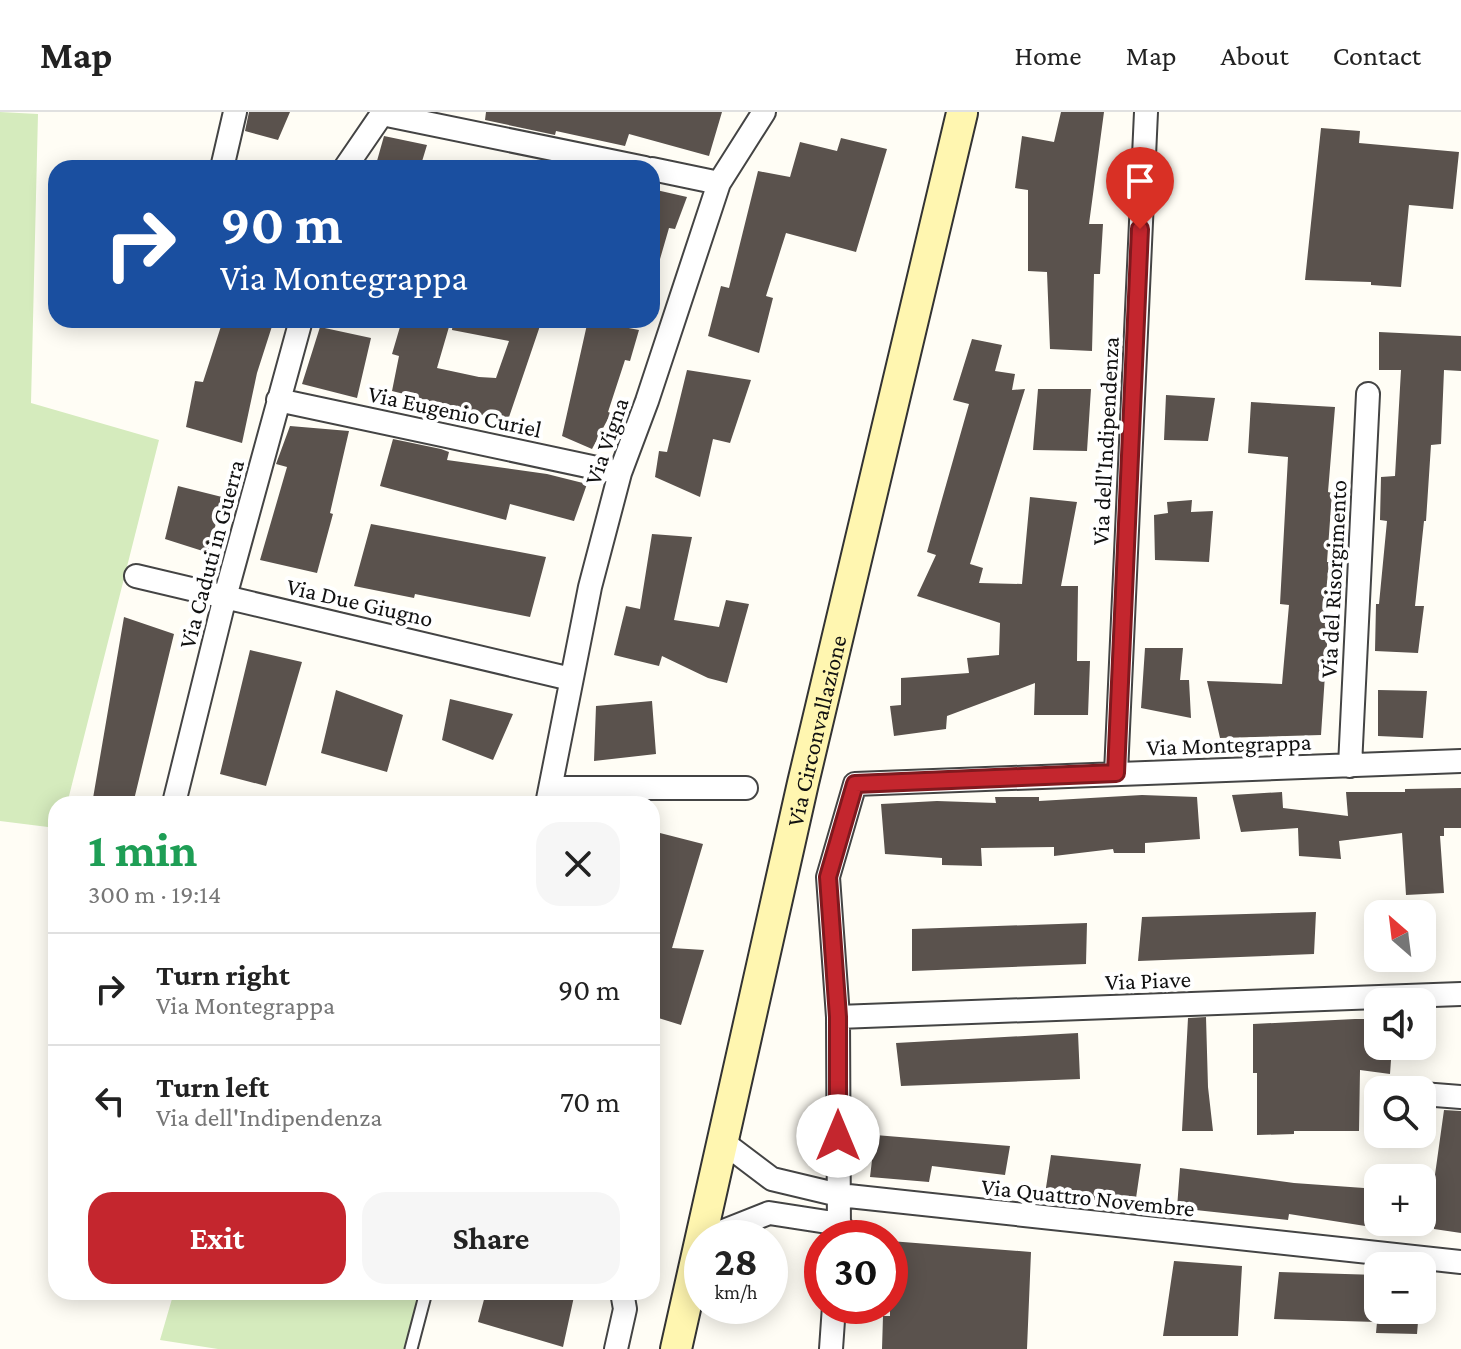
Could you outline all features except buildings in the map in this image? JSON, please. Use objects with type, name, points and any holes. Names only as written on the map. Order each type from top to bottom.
[{"type":"main road","points":[[962,112],[978,112]]},
{"type":"main road","name":"Via Circonvallazione","points":[[707,1220],[803,783],[962,112]]},
{"type":"main road","name":"Via Circonvallazione","points":[[676,1349],[684,1316]]},
{"type":"street","points":[[224,160],[235,112]]},
{"type":"street","name":"Via Vigna","points":[[549,796],[590,587],[662,322],[719,183],[764,112]]},
{"type":"street","name":"Via dell'Indipendenza","points":[[1116,773],[1146,112]]},
{"type":"street","points":[[350,160],[382,114],[606,160]]},
{"type":"street","points":[[660,171],[719,183]]},
{"type":"street","name":"Via Caduti in Guerra","points":[[176,796],[225,597],[299,328]]},
{"type":"street","name":"Via del Risorgimento","points":[[1350,766],[1368,394]]},
{"type":"street","name":"Via Eugenio Curiel","points":[[278,400],[620,473]]},
{"type":"street","name":"Via Due Giugno","points":[[136,576],[571,679]]},
{"type":"street","name":"Via Montegrappa","points":[[838,1017],[828,877],[855,784],[1461,761]]},
{"type":"street","points":[[549,796],[746,788]]},
{"type":"street","name":"Via Piave","points":[[838,1017],[1461,994]]},
{"type":"street","points":[[838,1017],[839,1220]]},
{"type":"street","points":[[1436,1095],[1461,1097]]},
{"type":"street","name":"Via Quattro Novembre","points":[[723,1142],[772,1179],[839,1195],[1461,1262]]},
{"type":"street","points":[[751,1220],[769,1213],[804,1222]]},
{"type":"street","points":[[616,1349],[625,1309],[623,1300]]},
{"type":"street","points":[[831,1349],[833,1324]]},
{"type":"lane","points":[[411,1349],[424,1300]]},
{"type":"green space","points":[[0,112],[38,114],[31,403],[159,440],[69,796],[48,796],[48,827],[0,821]]},
{"type":"green space","points":[[172,1300],[417,1300],[406,1349],[218,1349],[160,1340]]},
{"type":"route","points":[[838,1136],[838,1017],[828,877],[855,784],[1116,773],[1140,229]]}]
